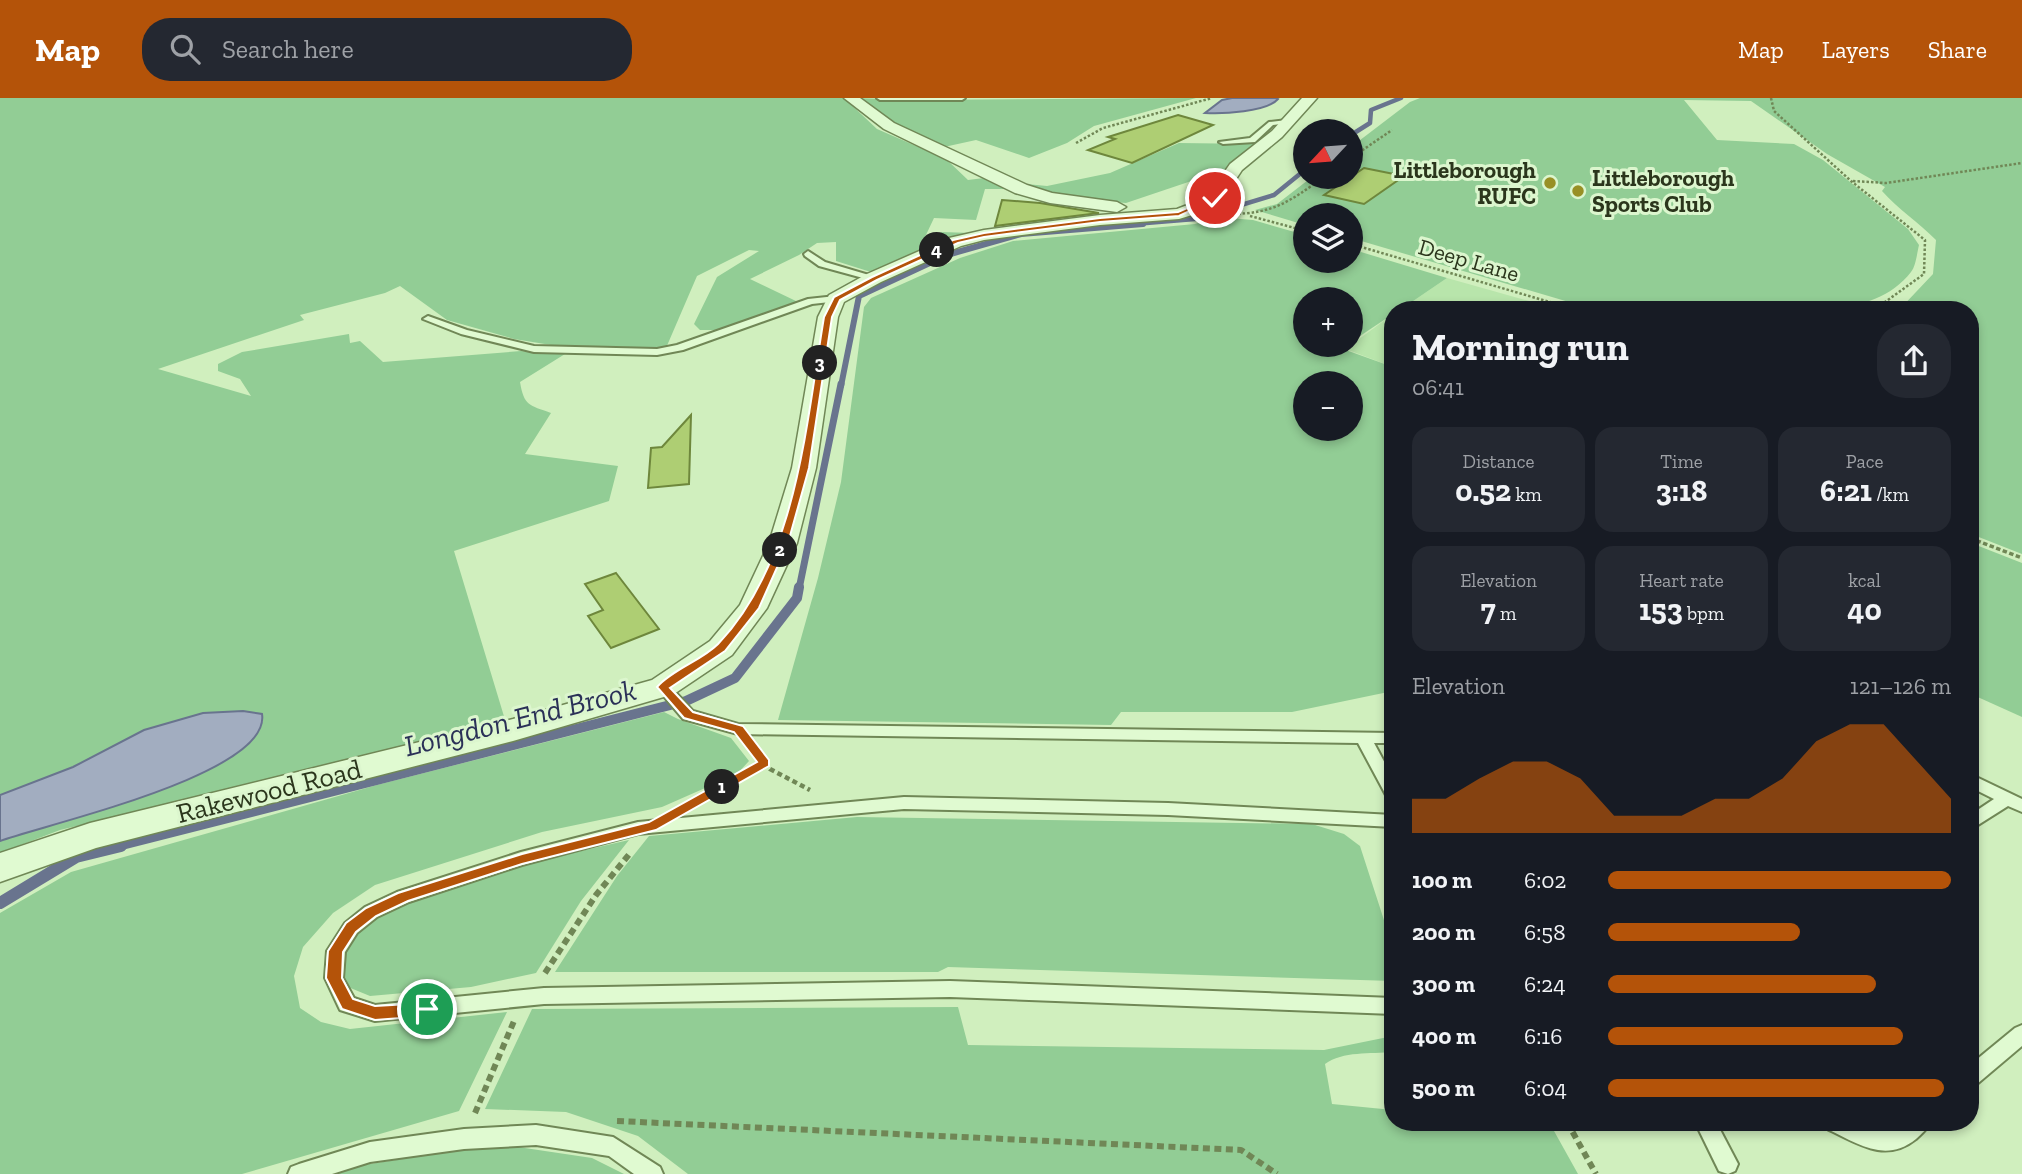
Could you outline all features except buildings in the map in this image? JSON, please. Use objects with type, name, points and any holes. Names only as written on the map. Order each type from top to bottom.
[{"type":"street","points":[[851,98],[889,126],[1021,189],[1050,198],[1117,207],[1132,216]]},
{"type":"street","points":[[836,299],[874,278],[955,242],[984,235],[1132,216],[1179,214],[1215,198],[1236,167],[1310,98]]},
{"type":"street","name":"Rakewood Road","points":[[0,869],[90,836],[667,692],[721,648],[753,608],[783,543],[804,468],[828,317],[836,299]]},
{"type":"lane","points":[[880,98],[962,98]]},
{"type":"lane","points":[[1223,142],[1252,141],[1271,123],[1287,122]]},
{"type":"lane","points":[[808,254],[822,264],[874,278]]},
{"type":"lane","points":[[428,319],[464,332],[534,349],[657,352],[679,348],[811,301],[836,299]]},
{"type":"lane","points":[[667,692],[688,715],[738,729],[1384,737]]},
{"type":"lane","points":[[1363,737],[1384,776]]},
{"type":"lane","points":[[1979,785],[2022,806]]},
{"type":"lane","points":[[1979,818],[2006,799]]},
{"type":"lane","points":[[1384,821],[1168,809],[904,803],[638,828],[522,859],[403,897],[371,912],[351,928],[336,951],[334,978],[347,1004],[375,1013],[544,996],[950,989],[1384,1006]]},
{"type":"lane","points":[[1979,1070],[2022,1034]]},
{"type":"lane","points":[[1710,1131],[1727,1164]]},
{"type":"lane","points":[[1855,1131],[1876,1140],[1898,1140],[1909,1131]]},
{"type":"lane","points":[[299,1174],[370,1152],[464,1139],[536,1135],[613,1147],[652,1174]]},
{"type":"path","points":[[1076,143],[1103,128],[1212,98]]},
{"type":"path","points":[[1771,98],[1774,111],[1851,181],[1926,240],[1924,274],[1886,301]]},
{"type":"path","points":[[1363,150],[1392,130]]},
{"type":"path","points":[[1851,181],[1886,183],[2022,163]]},
{"type":"path","points":[[1293,228],[1246,215],[1272,211],[1288,205],[1309,189]]},
{"type":"path","name":"Deep Lane","points":[[1363,248],[1546,301]]},
{"type":"path","points":[[1979,541],[2022,558]]},
{"type":"path","points":[[738,729],[770,769],[840,809]]},
{"type":"path","points":[[697,802],[765,763]]},
{"type":"path","points":[[544,974],[596,895],[651,827]]},
{"type":"path","points":[[464,1139],[514,1020],[522,1009]]},
{"type":"path","points":[[606,1120],[1241,1150],[1277,1174]]},
{"type":"path","points":[[1572,1131],[1596,1174]]},
{"type":"green space","points":[[0,98],[844,98],[877,129],[946,159],[968,180],[984,178],[1009,186],[1010,189],[985,189],[976,220],[934,218],[925,237],[938,238],[941,232],[972,233],[900,259],[874,273],[836,261],[836,242],[817,243],[750,279],[798,302],[720,330],[700,330],[694,324],[717,277],[759,251],[749,250],[697,276],[666,348],[551,345],[514,339],[447,320],[400,286],[385,293],[300,315],[304,320],[158,369],[251,396],[240,379],[218,371],[218,364],[242,352],[349,334],[350,343],[360,341],[383,362],[521,351],[565,354],[520,382],[523,396],[529,404],[551,413],[525,454],[618,466],[609,501],[454,551],[506,723],[60,830],[0,853],[0,841],[34,829],[263,722],[261,714],[235,712],[187,718],[143,733],[67,769],[0,795]]},
{"type":"green space","points":[[856,98],[1196,98],[1094,126],[1067,143],[1029,158],[976,140],[944,147],[894,125]]},
{"type":"green space","name":"Littleborough Sports Club","points":[[1420,98],[2022,98],[2022,554],[1979,537],[1979,301],[1908,301],[1933,274],[1936,240],[1888,198],[1882,191],[1885,187],[1827,154],[1751,101],[1684,100],[1717,140],[1794,144],[1823,160],[1908,229],[1919,245],[1911,272],[1895,288],[1867,301],[1565,301],[1363,242],[1363,203],[1293,203],[1293,221],[1255,210],[1277,204],[1296,189],[1363,189],[1363,138],[1410,102]]},
{"type":"green space","points":[[1179,143],[1257,144],[1224,170],[1126,203],[1067,198],[1016,183],[1047,186],[1110,173]]},
{"type":"green space","points":[[1216,217],[1253,220],[1293,232],[1293,273],[1363,273],[1363,253],[1447,278],[1413,301],[1384,301],[1384,320],[1363,334],[1363,287],[1293,287],[1293,357],[1363,356],[1384,364],[1384,693],[1292,712],[1121,712],[1111,725],[778,720],[818,578],[841,482],[864,307],[871,298],[960,258],[1013,241],[1195,224]]},
{"type":"green space","points":[[1447,278],[1529,301],[1413,301]]},
{"type":"green space","points":[[1384,321],[1384,364],[1363,356],[1363,336]]},
{"type":"green space","points":[[1979,546],[2022,563],[2022,717],[1979,698]]},
{"type":"green space","points":[[664,712],[731,738],[749,761],[737,774],[662,807],[542,832],[375,885],[333,913],[303,947],[294,976],[300,1008],[321,1022],[350,1029],[507,1012],[459,1111],[242,1174],[0,1174],[0,913],[71,872],[377,785]]},
{"type":"green space","points":[[857,817],[1312,824],[1344,834],[1360,846],[1384,920],[1384,981],[948,967],[938,972],[555,972],[617,876],[649,836]]},
{"type":"green space","points":[[629,840],[581,901],[536,973],[471,987],[370,996],[348,987],[342,973],[342,953],[351,937],[396,904],[546,859]]},
{"type":"green space","points":[[958,1007],[968,1045],[1324,1050],[1384,1038],[1384,1052],[1348,1055],[1325,1064],[1332,1104],[1384,1109],[1384,1131],[1554,1131],[1578,1174],[688,1174],[638,1136],[566,1112],[485,1109],[532,1009]]},
{"type":"green space","points":[[498,1144],[592,1158],[624,1174],[332,1174],[357,1166]]},
{"type":"water","points":[[1278,99],[1255,109],[1205,113],[1222,100]]},
{"type":"water","points":[[243,711],[262,714],[256,736],[232,757],[196,776],[152,794],[0,841],[0,795],[73,767],[144,730],[203,713]]},
{"type":"waterway","name":"Longdon End Brook","points":[[1363,127],[1370,123],[1371,110],[1401,98]]},
{"type":"waterway","name":"Longdon End Brook","points":[[1122,225],[1195,219],[1274,195],[1293,180]]},
{"type":"waterway","name":"Longdon End Brook","points":[[841,386],[859,296],[947,255],[1021,234],[1143,224]]},
{"type":"waterway","name":"Longdon End Brook","points":[[799,589],[841,384]]},
{"type":"waterway","name":"Longdon End Brook","points":[[114,847],[686,701],[735,678],[797,598],[799,587]]},
{"type":"waterway","name":"Longdon End Brook","points":[[0,903],[76,857],[121,846]]},
{"type":"place","name":"Littleborough RUFC","points":[[1550,183]]},
{"type":"place","name":"Littleborough Sports Club","points":[[1578,191]]},
{"type":"route","points":[[427,1009],[375,1013],[347,1004],[334,978],[336,951],[351,928],[371,912],[403,897],[522,859],[638,828],[651,827],[765,763],[738,729],[688,715],[663,687],[721,648],[753,608],[783,543],[804,468],[828,317],[836,299],[874,278],[955,242],[984,235],[1100,220],[1179,214],[1215,198]]}]
